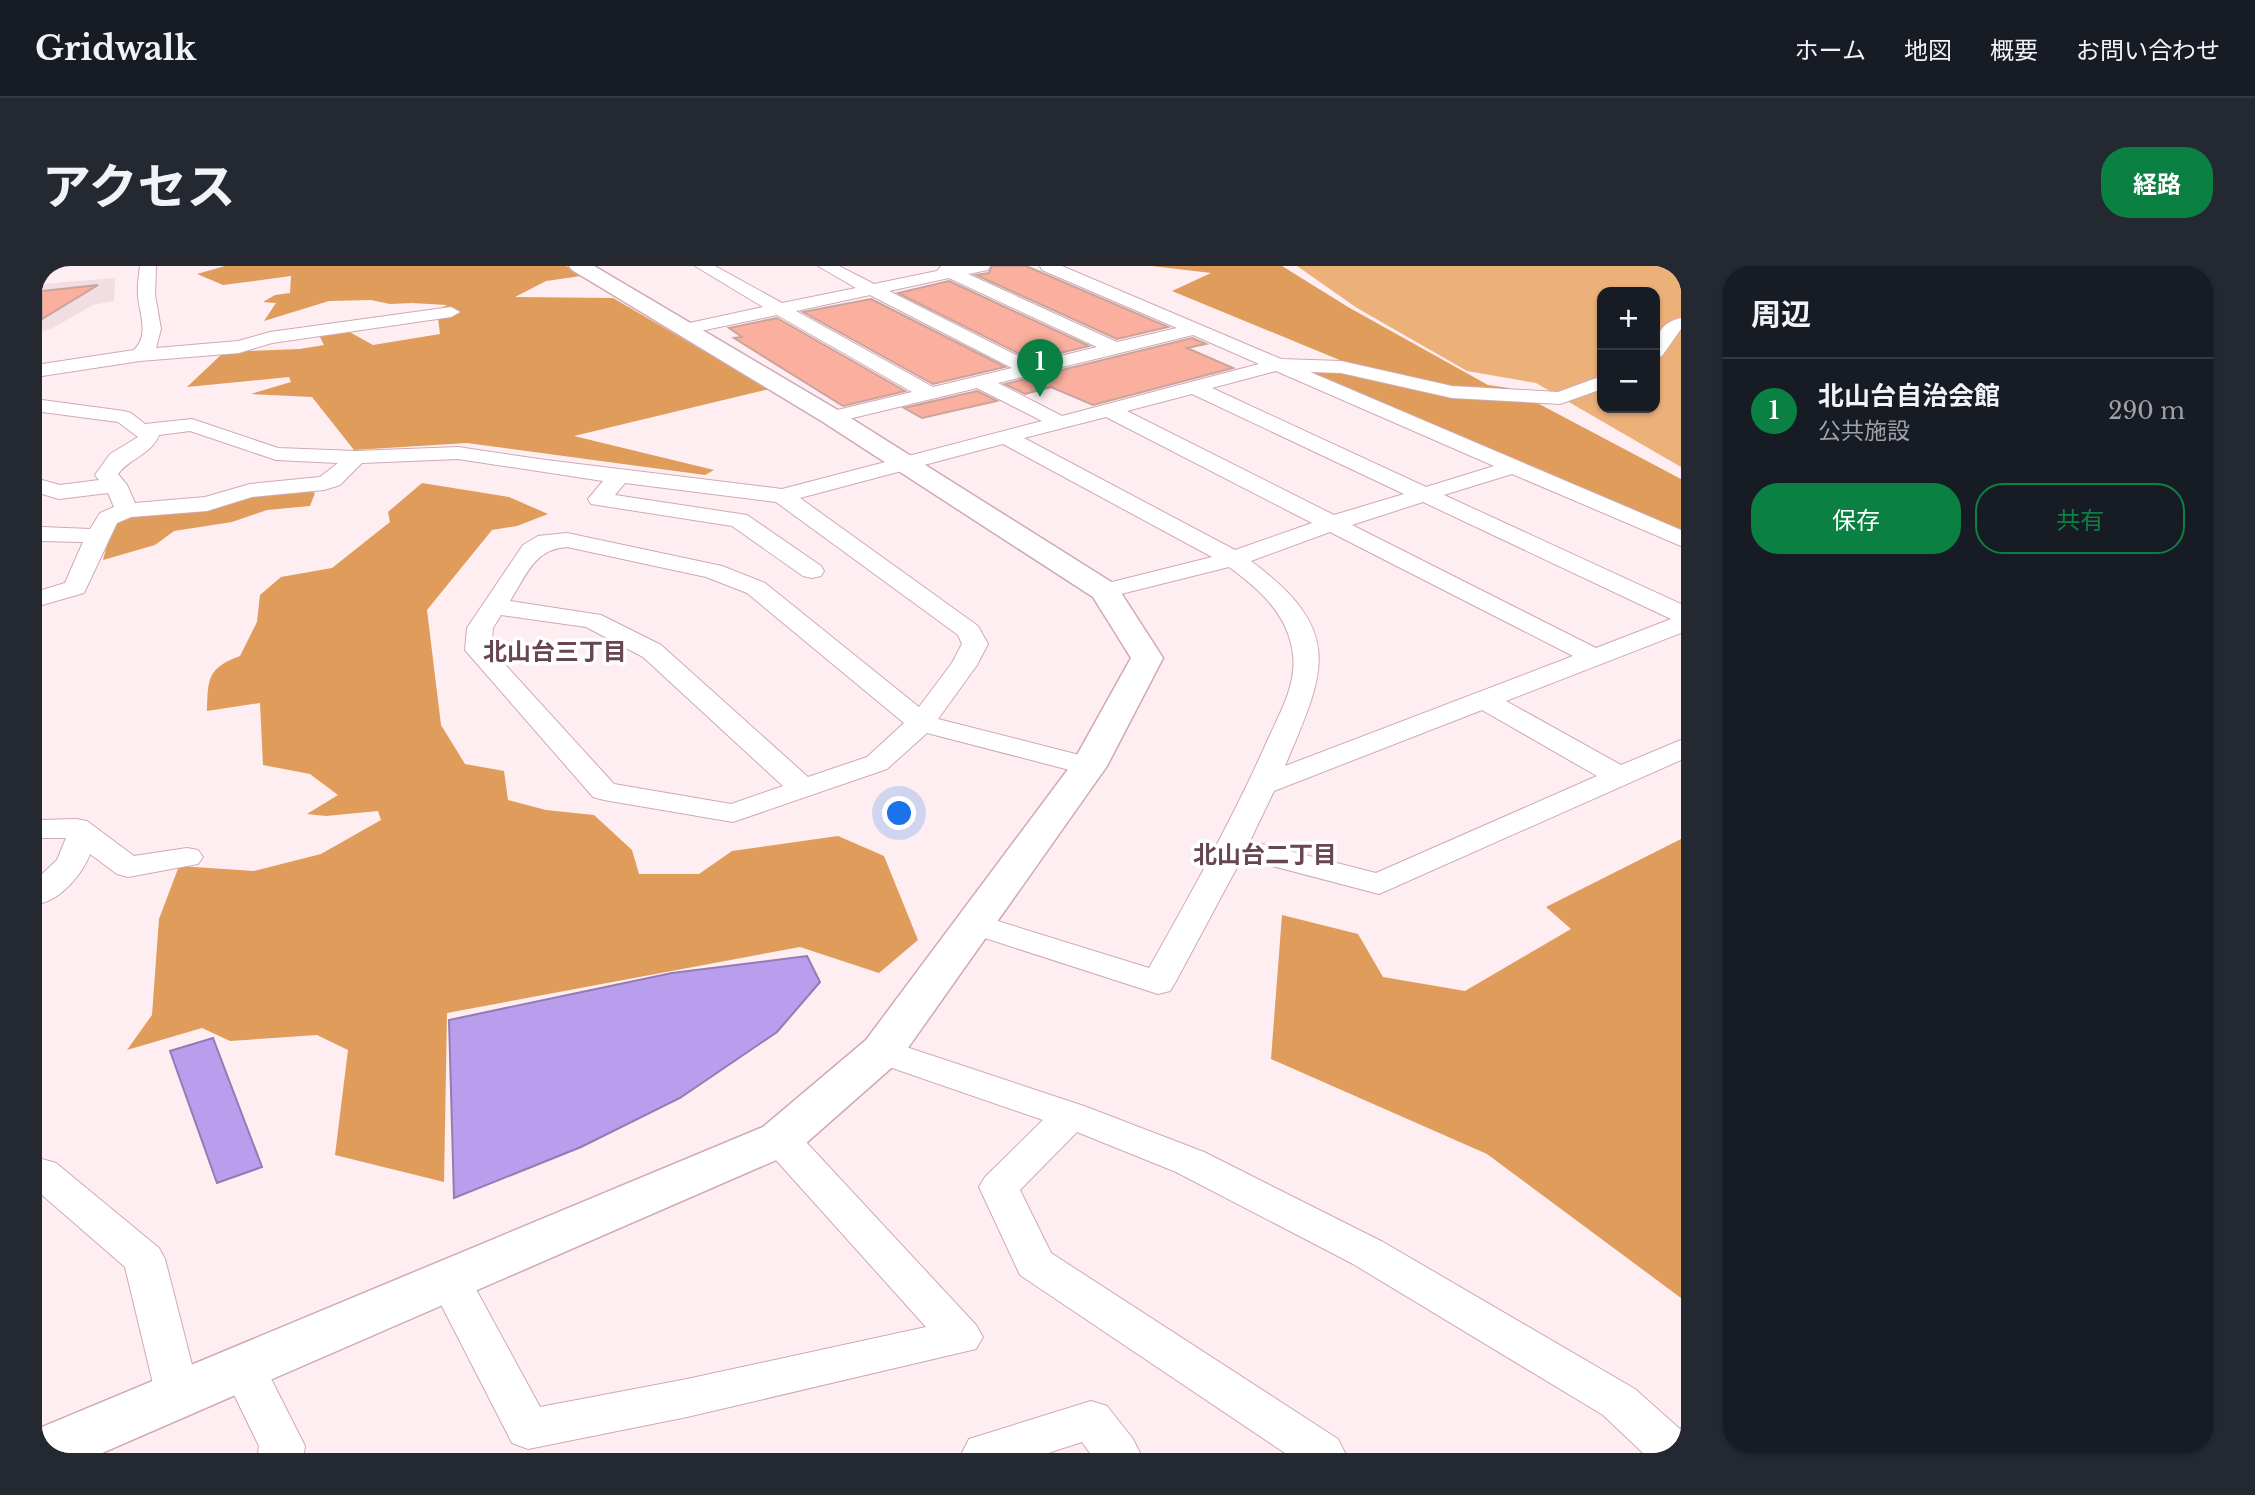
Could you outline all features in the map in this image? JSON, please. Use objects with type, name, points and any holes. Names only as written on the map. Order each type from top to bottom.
[{"type":"street","points":[[140,355],[148,348],[154,331],[146,298],[148,266]]},
{"type":"street","points":[[42,1453],[780,1139],[882,1051],[972,923],[1089,766],[1147,658],[1105,591],[832,417],[579,266]]},
{"type":"street","points":[[703,266],[931,394]]},
{"type":"street","points":[[826,266],[1031,370]]},
{"type":"street","points":[[686,329],[872,289],[944,269],[982,266]]},
{"type":"street","points":[[1048,266],[1681,539]]},
{"type":"street","points":[[944,269],[1114,348]]},
{"type":"street","points":[[42,370],[140,355],[239,347],[270,338],[451,312]]},
{"type":"street","points":[[1656,350],[1675,325],[1681,323]]},
{"type":"street","points":[[832,417],[1196,330]]},
{"type":"street","points":[[42,406],[124,417],[140,431],[192,425],[276,454],[356,457],[458,453],[782,496],[903,462],[1279,366],[1341,367],[1452,392],[1560,398],[1597,384]]},
{"type":"street","points":[[981,382],[1059,422]]},
{"type":"street","points":[[1193,387],[1681,614]]},
{"type":"street","points":[[1107,409],[1592,656]]},
{"type":"street","points":[[127,510],[116,485],[106,475],[118,459],[146,442],[151,430]]},
{"type":"street","points":[[972,923],[1158,983],[1234,846],[1263,785],[1299,697],[1307,665],[1303,636],[1289,610],[1262,579],[1233,559],[1004,436]]},
{"type":"street","points":[[42,598],[75,588],[108,518],[127,510],[207,505],[250,491],[324,483],[332,480],[356,457]]},
{"type":"street","points":[[1105,591],[1233,559],[1332,523],[1513,467]]},
{"type":"street","points":[[619,476],[599,499],[739,520],[812,571]]},
{"type":"street","points":[[42,487],[59,492],[116,485]]},
{"type":"street","points":[[782,496],[969,631],[975,645],[964,665],[921,723],[877,763],[733,813],[604,791],[478,650],[480,628],[531,551],[546,541],[567,541],[713,571],[756,588],[921,723],[1089,766]]},
{"type":"street","points":[[42,534],[98,536]]},
{"type":"street","points":[[756,588],[864,555]]},
{"type":"street","points":[[493,606],[592,620],[652,651],[804,789]]},
{"type":"street","points":[[1263,785],[1486,701],[1592,656],[1681,624]]},
{"type":"street","points":[[1486,701],[1621,777]]},
{"type":"street","points":[[1234,846],[1379,884],[1681,749]]},
{"type":"street","points":[[42,829],[75,828],[128,867],[187,857]]},
{"type":"street","points":[[42,893],[71,863],[83,833]]},
{"type":"street","points":[[882,1051],[1071,1115],[1190,1162],[1368,1253],[1619,1402],[1674,1453]]},
{"type":"street","points":[[1071,1115],[999,1187],[1035,1264],[1322,1453]]},
{"type":"street","points":[[450,1281],[528,1429],[687,1398],[961,1337],[780,1139]]},
{"type":"street","points":[[42,1173],[144,1259],[178,1396]]},
{"type":"street","points":[[243,1368],[282,1446],[281,1453]]},
{"type":"street","points":[[985,1453],[1091,1420],[1117,1453]]},
{"type":"shaded area","points":[[225,266],[566,266],[581,276],[546,281],[515,297],[613,298],[769,389],[574,436],[714,470],[705,475],[467,443],[354,450],[312,397],[251,394],[291,382],[289,377],[187,387],[224,352],[300,349],[324,345],[318,333],[346,330],[373,345],[440,334],[437,310],[447,305],[390,304],[371,300],[329,301],[264,321],[276,303],[263,302],[275,295],[290,293],[291,276],[223,285],[197,274]]},
{"type":"shaded area","points":[[1152,266],[1282,266],[1348,307],[1488,385],[1509,388],[1681,479],[1681,534],[1310,373],[1342,361],[1172,291],[1211,273]]},
{"type":"shaded area","points":[[1297,266],[1681,266],[1681,467],[1536,383],[1467,371],[1357,308]]},
{"type":"shaded area","points":[[115,278],[114,301],[93,305],[49,330],[42,331],[42,284]]},
{"type":"shaded area","points":[[422,483],[509,497],[548,514],[517,526],[492,530],[427,610],[441,725],[465,764],[504,771],[508,800],[546,810],[594,815],[632,850],[639,874],[699,874],[732,851],[838,836],[884,856],[918,940],[879,973],[800,947],[447,1013],[444,1182],[335,1155],[348,1050],[317,1035],[230,1041],[202,1028],[127,1050],[152,1015],[159,919],[179,866],[254,871],[321,854],[381,820],[378,811],[326,816],[307,814],[338,795],[310,774],[263,765],[260,703],[207,711],[208,691],[215,670],[240,656],[257,622],[260,595],[281,577],[332,568],[390,522],[388,512]]},
{"type":"shaded area","points":[[305,489],[315,493],[310,506],[267,510],[232,522],[174,531],[155,545],[103,560],[114,519],[139,513],[199,512],[253,494]]},
{"type":"shaded area","points":[[1681,839],[1681,1298],[1487,1154],[1271,1059],[1282,915],[1358,934],[1383,977],[1465,991],[1571,929],[1546,907]]},
{"type":"shaded area","points":[[807,956],[820,982],[777,1032],[680,1098],[581,1147],[454,1198],[449,1020],[672,973]]},
{"type":"shaded area","points":[[213,1038],[262,1167],[217,1183],[170,1051]]},
{"type":"building","points":[[992,266],[1026,266],[1168,327],[1117,339],[976,275],[989,273]]},
{"type":"building","points":[[949,281],[1089,346],[1032,360],[898,293]]},
{"type":"building","points":[[98,285],[42,319],[42,291]]},
{"type":"building","points":[[871,299],[1005,367],[933,384],[803,312]]},
{"type":"building","points":[[777,318],[905,391],[843,406],[734,338],[742,337],[729,328]]},
{"type":"building","points":[[1192,338],[1206,344],[1187,348],[1233,368],[1093,405],[1051,387],[1025,394],[1005,384]]},
{"type":"building","points":[[977,391],[997,401],[922,418],[904,408]]},
{"type":"place","name":"北山台自治会館","points":[[1040,397]]},
{"type":"district","name":"北山台三丁目","points":[[555,651]]},
{"type":"district","name":"北山台二丁目","points":[[1265,854]]}]
